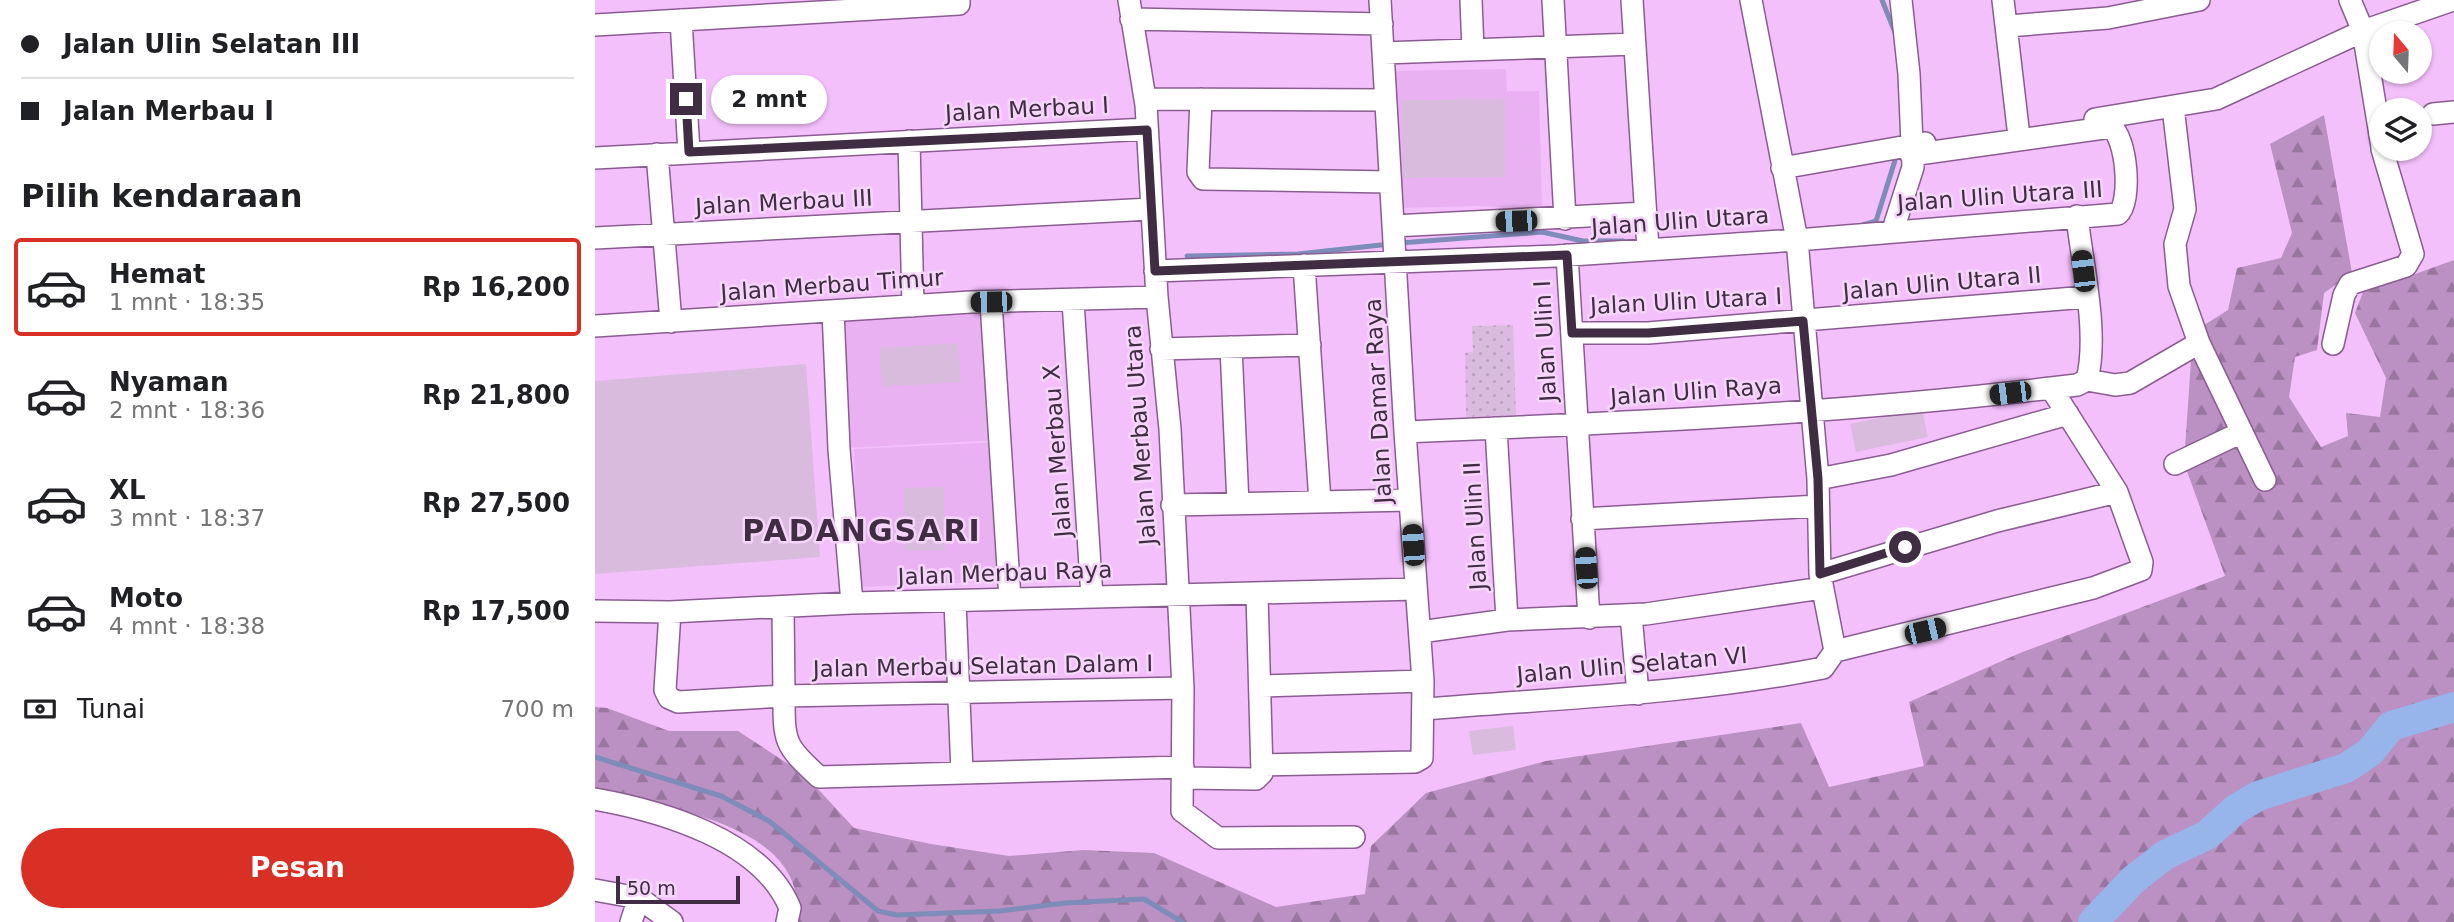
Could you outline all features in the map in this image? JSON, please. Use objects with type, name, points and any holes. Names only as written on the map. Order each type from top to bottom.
[{"type":"street","points":[[595,25],[959,4],[959,0]]},
{"type":"street","name":"Jalan Damar Raya","points":[[1259,772],[1415,762],[1422,758],[1425,709],[1389,181],[1380,0]]},
{"type":"street","points":[[1471,0],[1473,50]]},
{"type":"street","points":[[1553,0],[1565,219]]},
{"type":"street","points":[[1632,0],[1648,243]]},
{"type":"street","points":[[1751,0],[1796,236]]},
{"type":"street","points":[[1893,230],[1913,167],[1905,149],[1909,74],[1901,0]]},
{"type":"street","points":[[2003,0],[2018,128]]},
{"type":"street","points":[[2008,26],[2108,18],[2199,0]]},
{"type":"street","points":[[2350,0],[2363,31],[2374,98]]},
{"type":"street","points":[[1782,168],[2057,129],[2216,99],[2363,31],[2453,0]]},
{"type":"street","points":[[1130,10],[1382,24]]},
{"type":"street","name":"Jalan Merbau Utara","points":[[1130,10],[1145,99],[1155,271],[1170,429],[1182,688],[1184,814],[1218,838],[1354,837]]},
{"type":"street","points":[[681,20],[689,152]]},
{"type":"street","points":[[1383,53],[1635,44]]},
{"type":"street","points":[[1145,99],[1385,100]]},
{"type":"street","points":[[1201,99],[1199,172],[1203,179],[1389,181]]},
{"type":"street","points":[[2173,107],[2185,209],[2175,244],[2179,286],[2199,343],[2265,480]]},
{"type":"street","name":"Jalan Ulin Utara III","points":[[1796,236],[2118,214],[2125,204],[2125,151],[2117,131],[2111,127],[2057,129]]},
{"type":"street","points":[[1905,149],[2018,128],[2057,129]]},
{"type":"street","name":"Jalan Merbau I","points":[[595,158],[1147,130]]},
{"type":"street","points":[[909,141],[913,306]]},
{"type":"street","points":[[657,154],[671,322]]},
{"type":"street","points":[[2333,344],[2344,295],[2350,284],[2406,265],[2413,254],[2386,161]]},
{"type":"street","name":"Jalan Merbau III","points":[[595,238],[1151,209]]},
{"type":"street","points":[[1155,271],[1304,265],[1395,243],[1565,219],[1646,213]]},
{"type":"street","points":[[2077,216],[2089,338],[2087,380]]},
{"type":"street","name":"Jalan Ulin Utara","points":[[1395,243],[1567,255],[1648,243],[1796,236],[1818,479],[1821,581],[1835,652]]},
{"type":"street","name":"Jalan Ulin I","points":[[1567,255],[1589,618]]},
{"type":"street","points":[[1304,265],[1320,502]]},
{"type":"street","name":"Jalan Merbau Timur","points":[[595,326],[913,306],[1157,297]]},
{"type":"street","name":"Jalan Ulin Utara II","points":[[1803,321],[2086,297]]},
{"type":"street","name":"Jalan Merbau X","points":[[1073,301],[1092,597]]},
{"type":"street","points":[[991,302],[1010,598]]},
{"type":"street","points":[[833,311],[839,449],[852,603]]},
{"type":"street","name":"Jalan Ulin Utara I","points":[[1572,333],[1648,333],[1803,321]]},
{"type":"street","name":"Jalan Ulin Raya","points":[[1405,432],[1576,425],[1812,410],[1990,396],[2077,385],[2087,380],[2115,385],[2130,383],[2199,343]]},
{"type":"street","points":[[1161,349],[1310,345]]},
{"type":"street","points":[[1231,347],[1238,504]]},
{"type":"street","points":[[1835,652],[2093,587],[2141,570],[2143,562],[2116,492],[2051,388]]},
{"type":"street","points":[[1990,396],[2000,405],[2010,431]]},
{"type":"street","points":[[1818,479],[1891,465],[2067,414]]},
{"type":"street","name":"Jalan Ulin II","points":[[1496,428],[1507,620]]},
{"type":"street","points":[[2175,464],[2242,432]]},
{"type":"street","points":[[1420,632],[1507,620],[1631,615],[1821,581],[1997,521],[2116,492]]},
{"type":"street","points":[[1172,505],[1410,500]]},
{"type":"street","points":[[1583,519],[1818,506]]},
{"type":"street","name":"Jalan Merbau Raya","points":[[595,611],[670,612],[1010,598],[1416,589]]},
{"type":"street","points":[[784,696],[785,737],[795,755],[819,777],[962,772],[1259,772],[1257,594]]},
{"type":"street","points":[[955,602],[962,772]]},
{"type":"street","name":"Jalan Merbau Selatan Dalam I","points":[[783,607],[784,696]]},
{"type":"street","name":"Jalan Merbau Selatan Dalam I","points":[[670,612],[665,690],[669,698],[678,702],[784,696],[1182,688]]},
{"type":"street","points":[[1631,615],[1638,694]]},
{"type":"street","name":"Jalan Ulin Selatan VI","points":[[1425,709],[1638,694],[1749,682],[1823,668],[1835,652]]},
{"type":"street","points":[[1260,686],[1423,681]]},
{"type":"street","points":[[595,799],[631,805],[707,831],[770,872],[790,908],[787,922]]},
{"type":"street","points":[[595,890],[639,898],[672,922]]},
{"type":"street","points":[[631,922],[639,898]]},
{"type":"shaded area","points":[[1506,69],[1507,91],[1539,91],[1542,209],[1478,206],[1402,208],[1393,71]]},
{"type":"shaded area","points":[[1505,99],[1505,177],[1403,178],[1402,100]]},
{"type":"shaded area","points":[[991,311],[1000,440],[844,448],[838,316]]},
{"type":"shaded area","points":[[1513,325],[1516,415],[1466,417],[1465,353],[1473,352],[1472,326]]},
{"type":"shaded area","points":[[958,343],[961,382],[882,387],[879,348]]},
{"type":"shaded area","points":[[806,364],[820,557],[595,574],[595,381]]},
{"type":"shaded area","points":[[1922,409],[1928,437],[1856,452],[1850,424]]},
{"type":"shaded area","points":[[1000,442],[1006,581],[857,587],[854,449]]},
{"type":"shaded area","points":[[944,487],[945,550],[905,551],[904,488]]},
{"type":"shaded area","points":[[1513,726],[1516,750],[1473,755],[1469,731]]},
{"type":"green space","points":[[2324,115],[2352,273],[2324,293],[2317,350],[2295,357],[2289,397],[2321,447],[2348,436],[2346,413],[2380,417],[2386,378],[2355,313],[2365,287],[2407,277],[2454,260],[2454,922],[796,922],[794,888],[780,862],[757,841],[727,826],[692,814],[595,788],[595,707],[607,708],[669,731],[738,731],[805,775],[854,828],[1009,856],[1083,850],[1154,853],[1276,907],[1365,894],[1371,846],[1426,793],[1546,761],[1801,723],[1829,787],[1924,766],[1909,702],[2020,653],[2225,576],[2184,463],[2193,332],[2228,310],[2237,268],[2281,258],[2292,233],[2270,144]]},
{"type":"waterway","points":[[1882,0],[1896,35]]},
{"type":"waterway","points":[[1863,225],[1876,221],[1897,154]]},
{"type":"waterway","points":[[1400,243],[1542,232],[1583,241],[1623,241]]},
{"type":"waterway","points":[[1187,256],[1298,254],[1390,244]]},
{"type":"waterway","points":[[2093,922],[2133,880],[2165,855],[2207,835],[2236,809],[2258,796],[2346,768],[2370,752],[2391,726],[2454,707]]},
{"type":"waterway","points":[[595,757],[721,796],[769,821],[878,911],[897,915],[999,911],[1065,903],[1144,899],[1182,922]]},
{"type":"district","name":"PADANGSARI","points":[[862,530]]},
{"type":"route","points":[[686,99],[689,152],[1147,130],[1155,271],[1567,255],[1572,333],[1648,333],[1803,321],[1818,479],[1820,574],[1905,547]]}]
